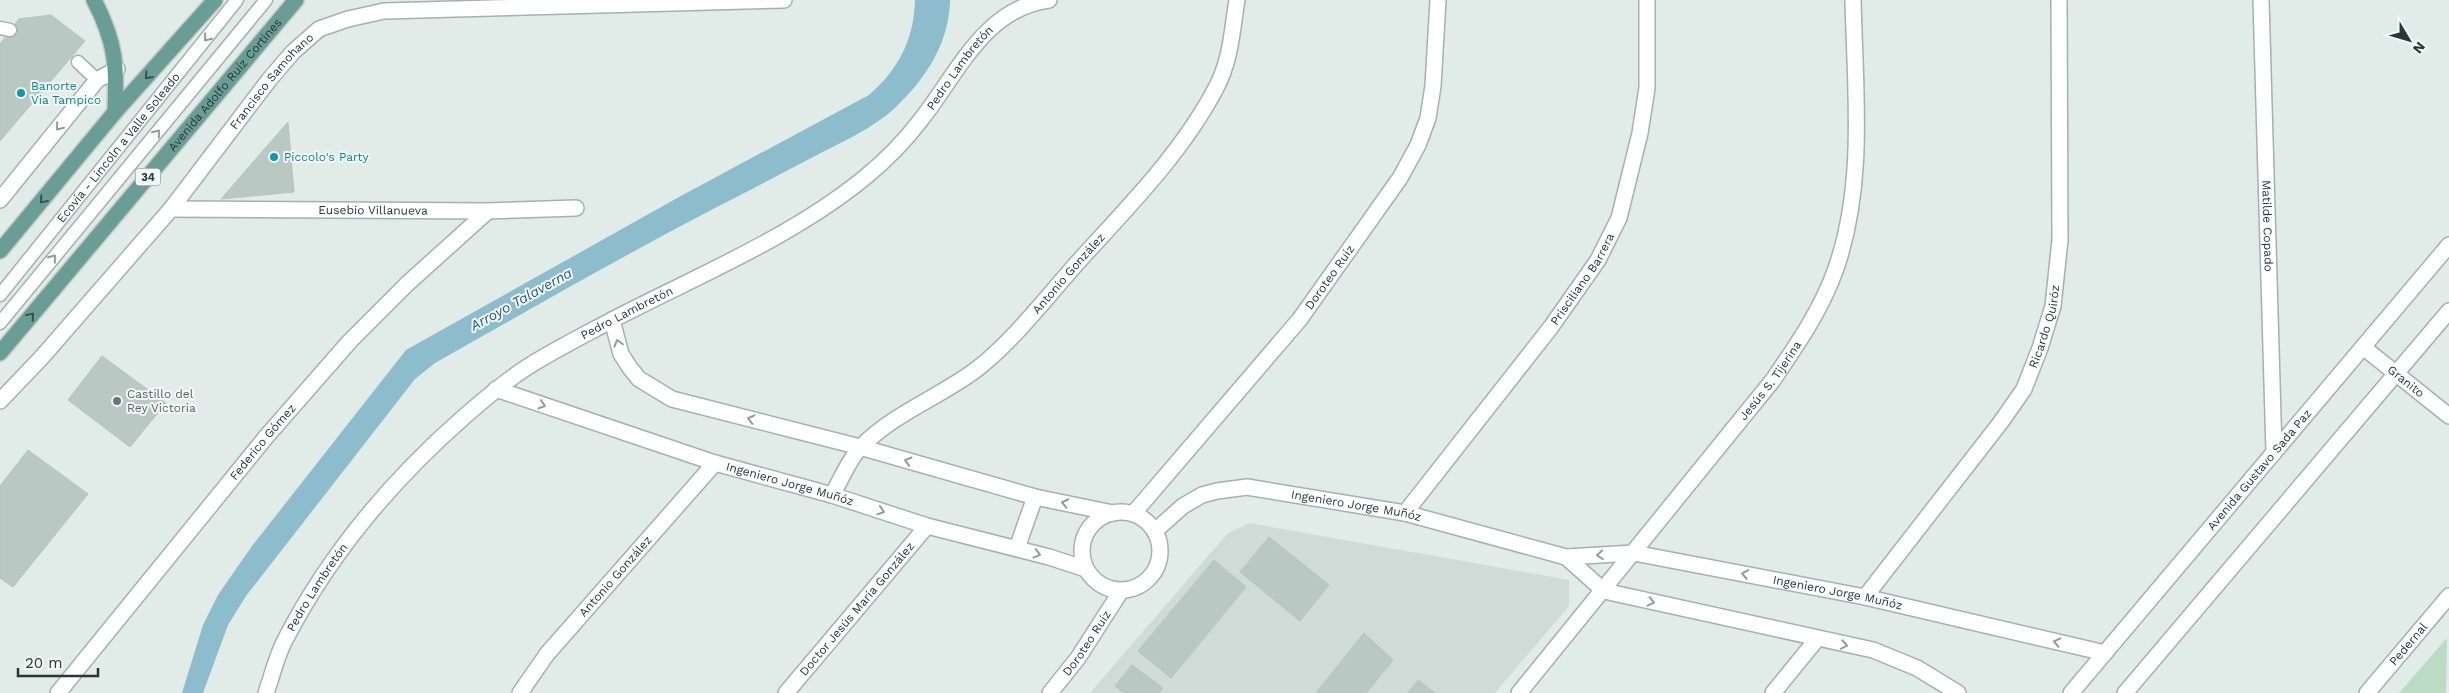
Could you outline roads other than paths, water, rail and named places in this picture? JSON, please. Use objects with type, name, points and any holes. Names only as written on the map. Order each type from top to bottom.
[{"type":"main road","points":[[94,0],[111,40],[117,69],[115,112]]},
{"type":"main road","points":[[0,251],[115,112],[215,0]]},
{"type":"main road","name":"Avenida Adolfo Ruíz Cortines","points":[[0,353],[296,0]]},
{"type":"street","name":"Francisco Samohano","points":[[0,401],[42,357],[171,209],[269,80],[293,52],[319,29],[348,19],[384,12],[784,0]]},
{"type":"street","name":"Pedro Lambretón","points":[[266,693],[283,644],[325,572],[380,502],[434,444],[496,389],[529,366],[612,320],[763,244],[842,194],[881,163],[920,121],[978,42],[995,24],[1012,11],[1025,5],[1049,0]]},
{"type":"street","name":"Antonio González","points":[[832,496],[860,447],[895,420],[975,370],[991,356],[1050,294],[1167,161],[1217,87],[1228,60],[1237,0]]},
{"type":"street","name":"Doroteo Ruíz","points":[[1133,514],[1300,319],[1400,178],[1418,145],[1428,118],[1433,86],[1438,0]]},
{"type":"street","name":"Prisciliano Barrera","points":[[1405,513],[1551,327],[1598,260],[1619,218],[1640,133],[1647,88],[1647,0]]},
{"type":"street","name":"Jesús S. Tijerina","points":[[1520,693],[1774,380],[1805,333],[1835,271],[1850,213],[1855,174],[1854,0]]},
{"type":"street","name":"Ricardo Quiróz","points":[[1865,597],[2002,422],[2024,389],[2040,348],[2053,306],[2059,248],[2059,0]]},
{"type":"street","name":"Matilde Copado","points":[[2261,0],[2274,452]]},
{"type":"street","points":[[0,200],[97,80],[117,69]]},
{"type":"street","name":"Eusebio Villanueva","points":[[171,209],[488,211],[576,208]]},
{"type":"street","name":"Federico Gómez","points":[[58,693],[266,437],[350,341],[407,284],[488,211]]},
{"type":"street","name":"Avenida Gustavo Sada Paz","points":[[2071,693],[2449,245]]},
{"type":"street","points":[[2125,693],[2397,375],[2449,311]]},
{"type":"street","points":[[612,320],[621,354],[630,368],[639,379],[672,399],[860,447],[1035,497],[1113,513],[1133,514],[1146,520],[1156,531],[1161,547],[1159,563],[1150,578],[1137,587],[1120,591],[1106,588],[1094,580],[1086,569],[1082,555],[1084,541],[1090,528],[1100,518],[1113,513]]},
{"type":"street","name":"Granito","points":[[2363,347],[2449,416]]},
{"type":"street","name":"Ingeniero Jorge Muñóz","points":[[496,389],[715,462],[927,526],[1017,548],[1086,569]]},
{"type":"street","name":"Antonio González","points":[[520,693],[547,654],[715,462]]},
{"type":"street","name":"Ingeniero Jorge Muñóz","points":[[1156,531],[1183,506],[1202,495],[1247,487],[1405,513],[1566,557],[1634,552],[1865,597],[2105,653]]},
{"type":"street","points":[[1017,548],[1035,497]]},
{"type":"street","name":"Doctor Jesús María González","points":[[786,693],[927,526]]},
{"type":"street","name":"Ingeniero Jorge Muñóz","points":[[1566,557],[1604,591],[1873,650],[1917,668],[1958,693]]},
{"type":"street","name":"Doroteo Ruíz","points":[[1050,693],[1078,658],[1120,591]]},
{"type":"street","name":"Pedernal","points":[[2367,693],[2449,596]]},
{"type":"street","points":[[1773,693],[1817,639]]},
{"type":"lane","name":"Ecovía - Lincoln a Valle Soleado","points":[[0,295],[237,0]]},
{"type":"lane","points":[[0,323],[266,0]]},
{"type":"lane","points":[[78,62],[97,80]]},
{"type":"water","name":"Arroyo Talaverna","points":[[915,0],[950,0],[949,16],[940,46],[926,72],[906,97],[886,115],[848,139],[573,285],[435,363],[415,379],[246,596],[228,625],[203,693],[182,693],[203,625],[218,595],[252,546],[406,350],[679,197],[869,95],[889,75],[903,52],[912,28]]},
{"type":"place","name":"Banorte Via Tampico","points":[[21,93]]},
{"type":"place","name":"Piccolo's Party","points":[[274,157]]},
{"type":"place","name":"Castillo del Rey Victoria","points":[[117,401]]}]
